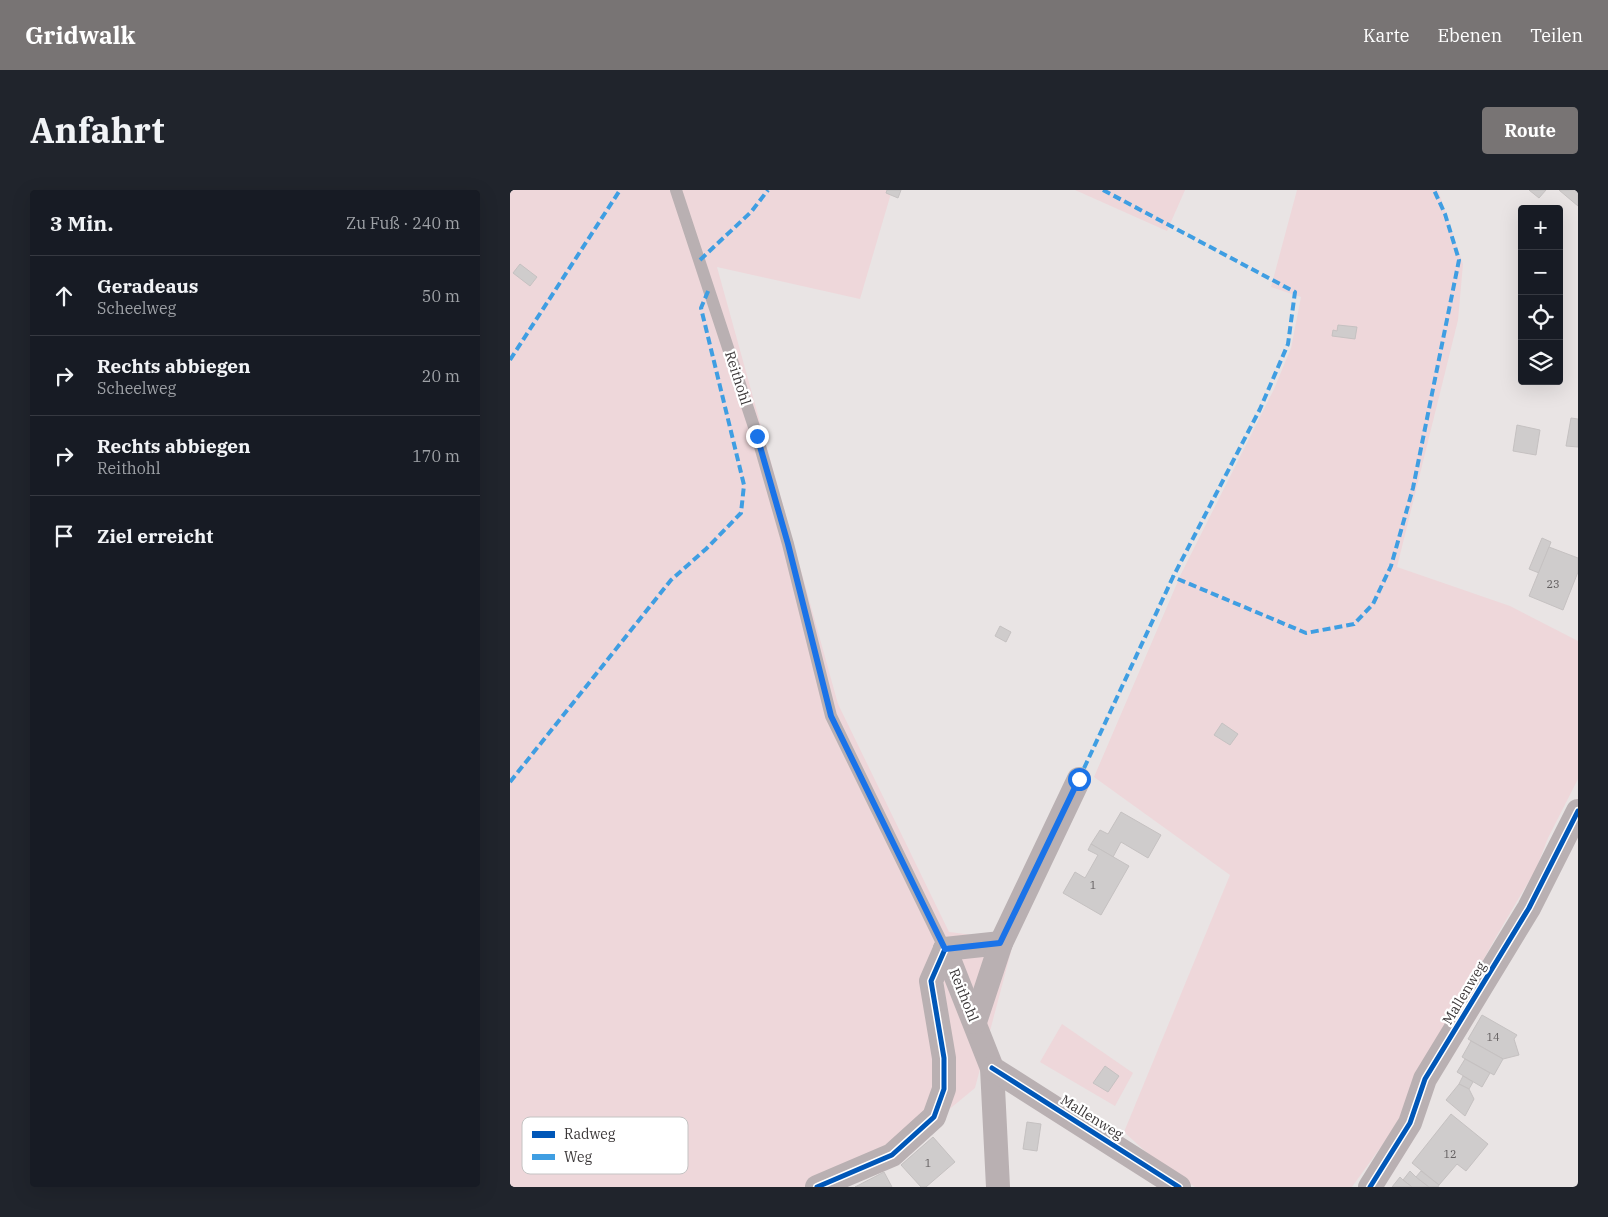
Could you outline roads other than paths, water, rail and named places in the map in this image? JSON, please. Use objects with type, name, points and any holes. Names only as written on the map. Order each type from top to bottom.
[{"type":"street","points":[[975,1022],[1000,943],[1079,779]]},
{"type":"street","name":"Mallenweg","points":[[1370,1187],[1410,1123],[1425,1079],[1529,908],[1578,811]]},
{"type":"street","points":[[817,1187],[892,1156],[934,1117],[944,1089],[944,1058],[931,981],[945,949],[1000,943]]},
{"type":"street","name":"Reithohl","points":[[945,949],[992,1068],[998,1187]]},
{"type":"street","name":"Mallenweg","points":[[992,1068],[1179,1187]]},
{"type":"lane","name":"Reithohl","points":[[676,190],[757,436],[788,544],[831,716],[945,949]]}]
